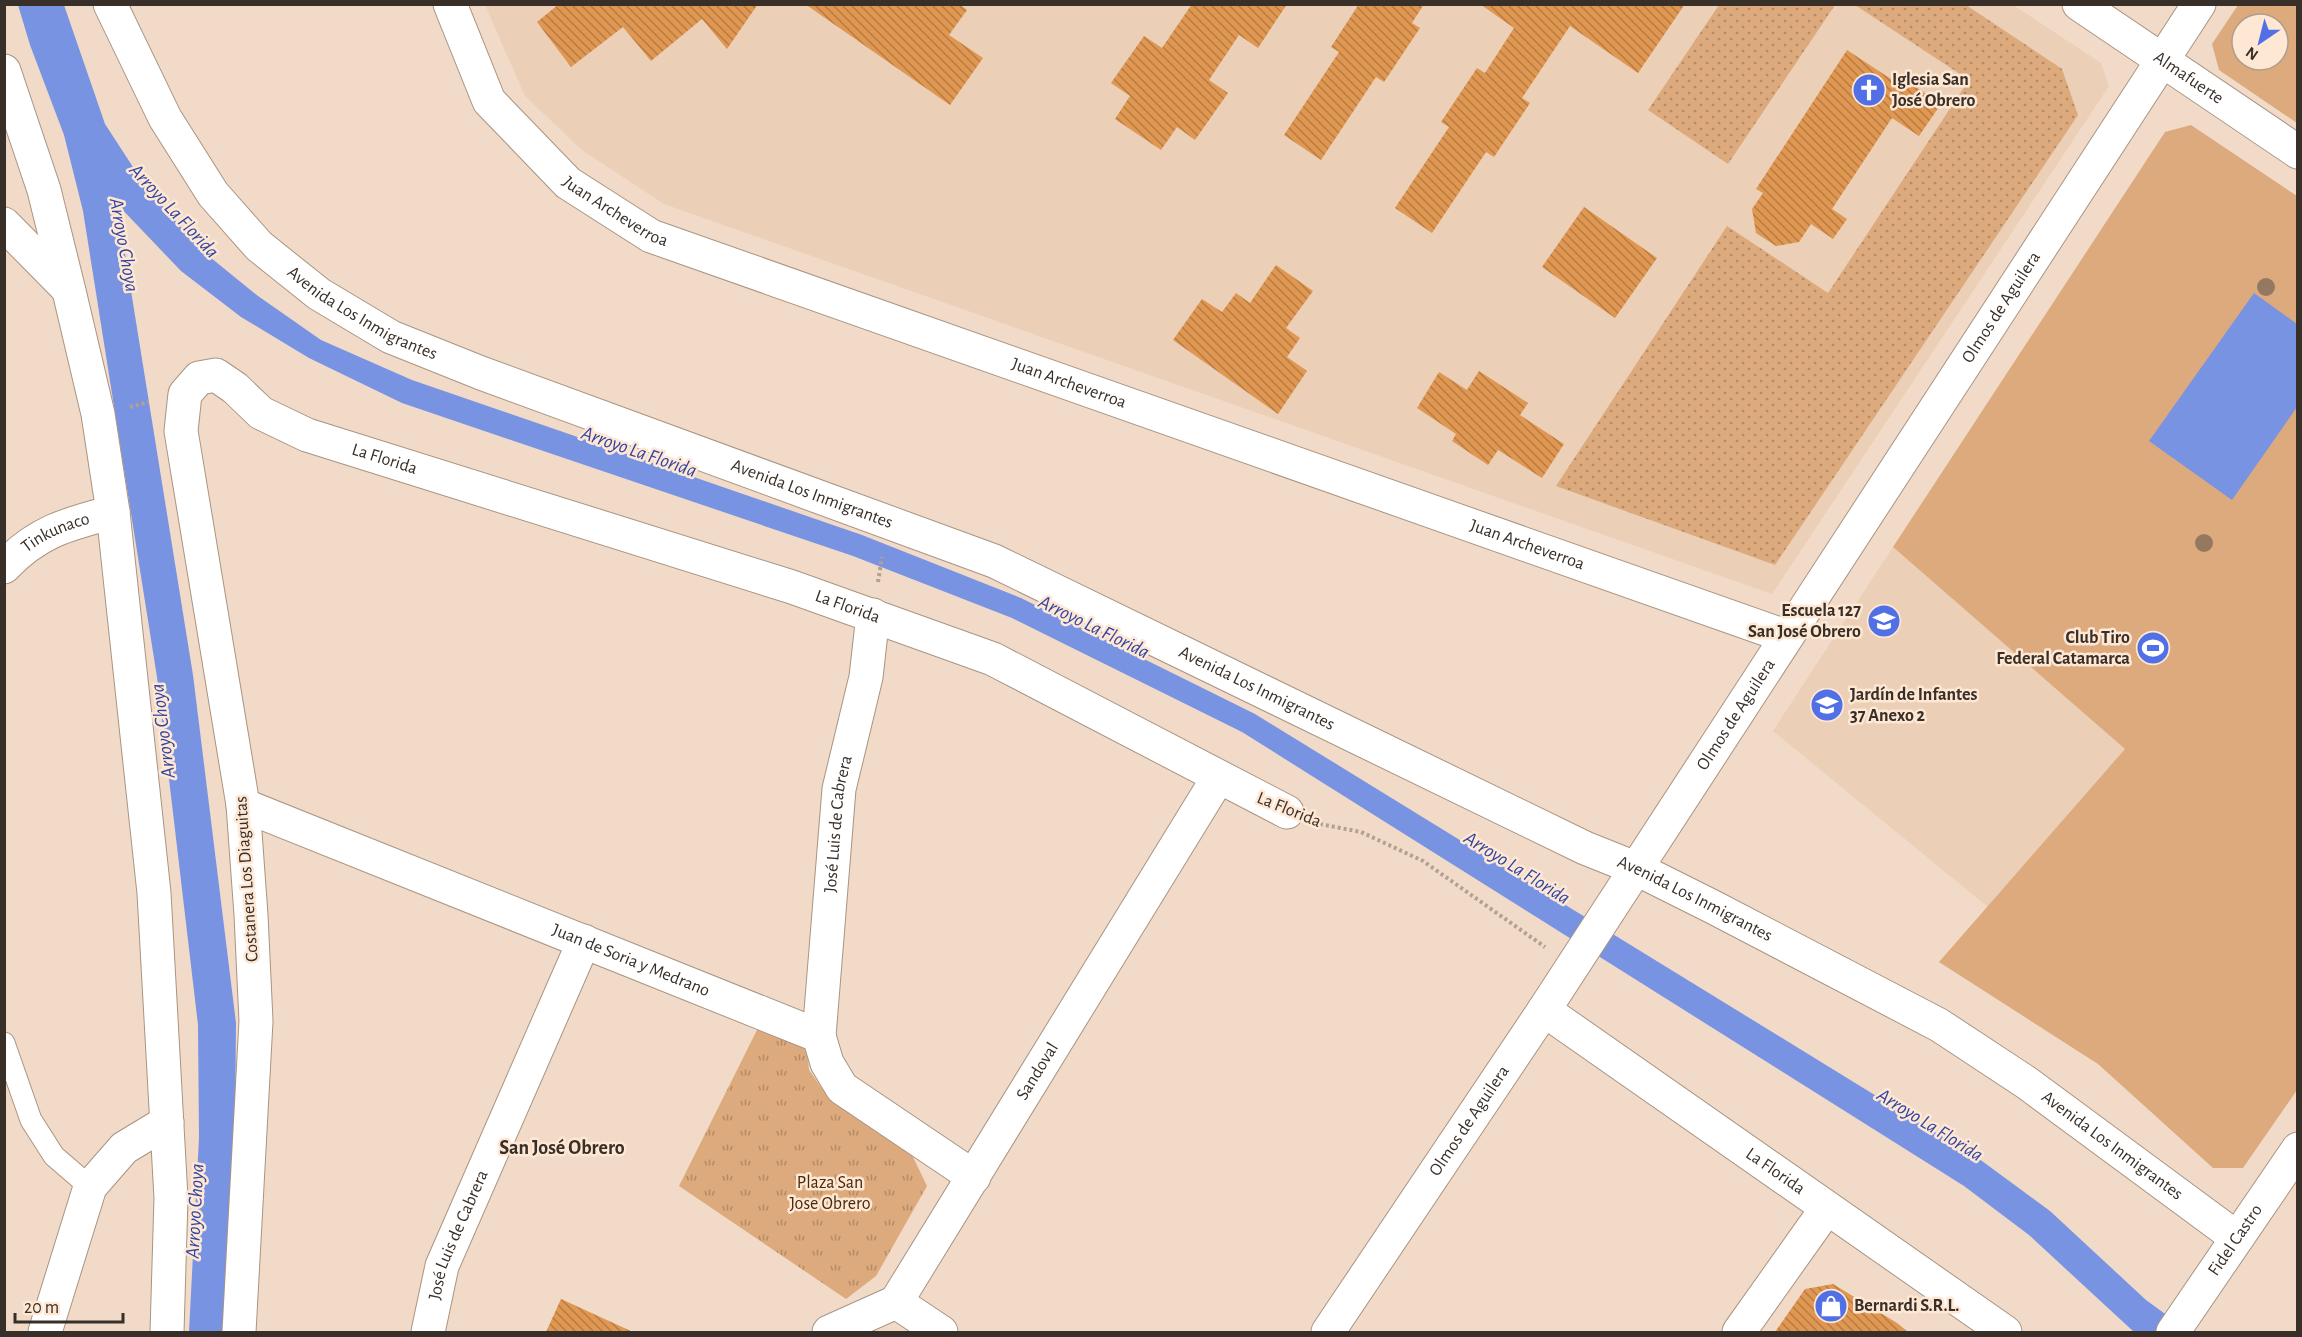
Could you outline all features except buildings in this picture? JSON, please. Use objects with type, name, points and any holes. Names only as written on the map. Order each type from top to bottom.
[{"type":"street","name":"Avenida Los Inmigrantes","points":[[110,4],[165,118],[213,195],[259,246],[319,294],[391,337],[480,373],[888,520],[994,561],[1585,848],[1627,881],[1834,968],[1939,1025],[2027,1083],[2237,1238]]},
{"type":"street","name":"Juan Archeverroa","points":[[450,4],[489,101],[568,183],[651,236],[1785,636]]},
{"type":"street","name":"Almafuerte","points":[[2079,4],[2298,152]]},
{"type":"street","name":"Olmos de Aguilera","points":[[1328,1332],[1574,965],[1785,636],[2199,4]]},
{"type":"street","points":[[4,71],[44,190],[69,291],[98,414],[113,512],[154,893],[171,1198],[167,1332]]},
{"type":"street","points":[[44,190],[6,229],[69,291]]},
{"type":"street","name":"La Florida","points":[[185,394],[199,378],[216,375],[235,388],[261,413],[307,435],[792,587],[993,659],[1287,812]]},
{"type":"street","name":"Costanera Los Diaguitas","points":[[185,394],[181,431],[243,805],[256,1021],[239,1332]]},
{"type":"street","name":"Tinkunaco","points":[[4,567],[16,555],[60,526],[113,512]]},
{"type":"street","name":"José Luis de Cabrera","points":[[819,1036],[839,789],[866,677],[873,615]]},
{"type":"street","name":"Sandoval","points":[[896,1302],[1218,778]]},
{"type":"street","name":"Juan de Soria y Medrano","points":[[243,805],[819,1036]]},
{"type":"street","name":"José Luis de Cabrera","points":[[428,1332],[442,1266],[584,941]]},
{"type":"street","name":"La Florida","points":[[1544,1010],[2005,1332]]},
{"type":"street","points":[[819,1036],[827,1063],[842,1088],[974,1177]]},
{"type":"street","points":[[45,1332],[90,1187],[124,1148],[167,1122]]},
{"type":"street","name":"Fidel Castro","points":[[2173,1332],[2298,1149]]},
{"type":"street","points":[[1739,1332],[1827,1208]]},
{"type":"street","points":[[829,1332],[896,1302],[941,1332]]},
{"type":"lane","points":[[4,1043],[31,1120],[54,1156],[90,1187]]},
{"type":"path","points":[[98,414],[185,394]]},
{"type":"path","points":[[873,615],[888,520]]},
{"type":"path","name":"La Florida","points":[[1287,812],[1311,823],[1361,832],[1423,861],[1523,933]]},
{"type":"shaded area","points":[[485,5],[2013,5],[2101,63],[2109,86],[1772,594],[664,204],[582,150],[525,96]]},
{"type":"shaded area","points":[[1893,547],[2125,749],[1988,907],[1773,731]]},
{"type":"green space","points":[[1719,5],[1835,5],[1728,164],[1648,110]]},
{"type":"green space","points":[[1855,5],[1966,5],[2062,69],[2078,115],[1775,565],[1556,486],[1727,226],[1828,293],[1969,80]]},
{"type":"green space","points":[[2238,5],[2297,5],[2297,123],[2219,70],[2212,44],[2230,17],[2230,72],[2290,72],[2290,12],[2233,12]]},
{"type":"green space","name":"Club Tiro Federal Catamarca","points":[[2191,125],[2297,196],[2297,1090],[2243,1168],[2213,1168],[2098,1064],[1939,962],[2125,749],[1893,547],[2165,132]]},
{"type":"green space","name":"Plaza San Jose Obrero","points":[[759,1026],[807,1050],[809,1070],[830,1100],[911,1153],[927,1186],[876,1276],[846,1299],[679,1186]]},
{"type":"water","points":[[18,5],[64,5],[105,124],[146,187],[200,249],[258,296],[321,340],[412,380],[862,535],[1021,598],[1255,714],[1982,1161],[2050,1211],[2146,1300],[2190,1332],[2134,1332],[2029,1235],[1964,1186],[1242,732],[1012,618],[853,556],[402,403],[309,358],[241,317],[181,271],[117,204],[193,675],[236,1023],[235,1137],[223,1332],[189,1332],[199,1138],[198,1025],[157,677],[83,211],[64,135],[30,45]]},
{"type":"water","points":[[2254,293],[2297,324],[2297,407],[2232,500],[2149,441]]},
{"type":"place","name":"Iglesia San José Obrero","points":[[1869,90]]},
{"type":"place","name":"Escuela 127 San José Obrero","points":[[1884,621]]},
{"type":"place","name":"Club Tiro Federal Catamarca","points":[[2153,648]]},
{"type":"place","name":"Jardín de Infantes 37 Anexo 2","points":[[1827,705]]},
{"type":"place","name":"Bernardi S.R.L.","points":[[1831,1306]]},
{"type":"district","name":"San José Obrero","points":[[562,1148]]},
{"type":"water label","name":"Arroyo La Florida","points":[[174,211]]},
{"type":"water label","name":"Arroyo Choya","points":[[124,245]]},
{"type":"water label","name":"Arroyo La Florida","points":[[639,452]]},
{"type":"water label","name":"Arroyo La Florida","points":[[1094,627]]},
{"type":"water label","name":"Arroyo Choya","points":[[163,731]]},
{"type":"water label","name":"Arroyo La Florida","points":[[1517,868]]},
{"type":"water label","name":"Arroyo La Florida","points":[[1930,1125]]},
{"type":"water label","name":"Arroyo Choya","points":[[195,1211]]}]
